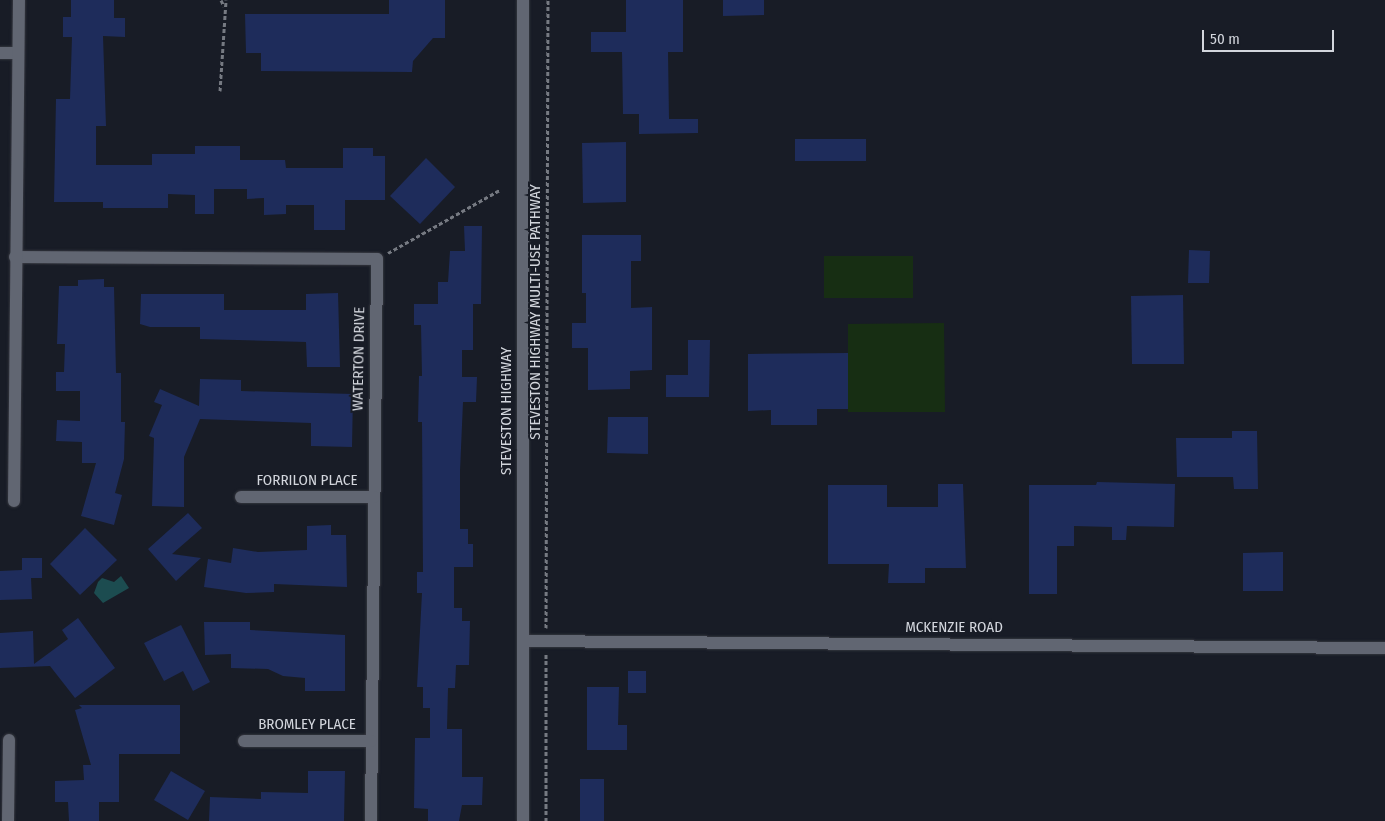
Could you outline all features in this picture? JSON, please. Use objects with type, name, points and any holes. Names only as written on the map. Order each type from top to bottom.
[{"type":"street","points":[[14,501],[18,0]]},
{"type":"street","name":"STEVESTON HIGHWAY","points":[[523,0],[523,821]]},
{"type":"street","points":[[0,53],[18,53]]},
{"type":"street","points":[[15,257],[377,259]]},
{"type":"street","name":"WATERTON DRIVE","points":[[371,821],[377,259]]},
{"type":"street","name":"FORRILON PLACE","points":[[241,497],[374,497]]},
{"type":"street","name":"MCKENZIE ROAD","points":[[524,641],[1385,648]]},
{"type":"street","points":[[8,821],[9,740]]},
{"type":"street","name":"BROMLEY PLACE","points":[[244,741],[371,742]]},
{"type":"path","points":[[221,0],[224,7]]},
{"type":"path","points":[[220,91],[224,7],[226,0]]},
{"type":"path","name":"STEVESTON HIGHWAY MULTI-USE PATHWAY","points":[[546,623],[548,0]]},
{"type":"path","points":[[377,259],[500,190]]},
{"type":"path","points":[[546,670],[546,821]]},
{"type":"shaded area","points":[[824,256],[913,256],[913,298],[824,298]]},
{"type":"shaded area","points":[[944,323],[945,412],[848,412],[848,324]]},
{"type":"shaded area","points":[[121,576],[129,588],[103,603],[94,593],[98,582],[102,578],[114,582]]},
{"type":"building","points":[[71,0],[114,0],[114,18],[125,18],[125,37],[103,36],[106,126],[96,126],[96,165],[152,165],[152,154],[195,154],[195,146],[240,146],[240,160],[285,160],[286,168],[343,168],[343,148],[373,148],[373,156],[385,156],[385,200],[345,200],[345,230],[314,230],[314,205],[286,205],[286,214],[264,215],[264,198],[247,199],[247,189],[214,189],[214,214],[195,214],[195,195],[168,194],[168,208],[103,208],[103,202],[54,202],[56,99],[70,99],[72,37],[63,37],[63,17],[71,17]]},
{"type":"building","points":[[389,0],[445,0],[445,38],[433,38],[413,61],[412,72],[261,71],[261,53],[246,53],[245,14],[389,14]]},
{"type":"building","points":[[626,0],[683,0],[683,52],[668,52],[669,119],[698,119],[698,133],[639,134],[639,114],[623,114],[622,52],[591,52],[591,32],[626,32]]},
{"type":"building","points":[[723,0],[764,0],[764,15],[723,16]]},
{"type":"building","points":[[795,139],[866,139],[866,161],[795,161]]},
{"type":"building","points":[[626,142],[626,202],[583,203],[582,143]]},
{"type":"building","points":[[426,158],[455,187],[420,224],[390,196]]},
{"type":"building","points":[[464,226],[482,226],[481,304],[473,304],[473,350],[462,350],[462,377],[477,377],[476,402],[463,402],[460,471],[460,529],[468,529],[468,544],[473,544],[473,567],[454,567],[454,608],[462,608],[462,621],[470,621],[469,665],[456,665],[455,688],[448,688],[447,729],[462,729],[462,777],[483,777],[482,805],[462,805],[459,821],[428,821],[428,809],[414,808],[415,738],[430,738],[430,708],[423,708],[423,687],[417,687],[422,593],[417,593],[417,572],[423,572],[422,422],[418,422],[419,376],[422,376],[421,325],[414,325],[414,304],[438,304],[438,282],[448,282],[450,251],[465,251]]},
{"type":"building","points":[[582,235],[641,235],[641,261],[631,261],[631,308],[652,307],[652,370],[630,371],[630,389],[588,390],[588,348],[572,348],[572,323],[586,323],[586,293],[582,293]]},
{"type":"building","points":[[1189,250],[1210,251],[1209,283],[1188,283]]},
{"type":"building","points":[[104,279],[104,287],[114,287],[116,373],[121,373],[121,422],[125,422],[124,459],[115,493],[122,495],[114,525],[81,516],[96,463],[82,463],[82,442],[56,441],[57,420],[80,421],[80,391],[56,391],[56,372],[64,372],[65,344],[57,344],[59,286],[78,286],[78,280]]},
{"type":"building","points":[[338,293],[340,367],[307,367],[306,342],[200,339],[200,327],[150,327],[140,324],[141,294],[224,294],[224,310],[306,310],[306,294]]},
{"type":"building","points":[[1183,295],[1184,364],[1132,364],[1131,296]]},
{"type":"building","points":[[688,340],[710,340],[709,397],[666,397],[666,375],[688,375]]},
{"type":"building","points":[[848,353],[848,409],[817,409],[817,425],[771,425],[771,410],[748,411],[748,354]]},
{"type":"building","points":[[200,379],[241,380],[241,391],[353,394],[352,447],[311,446],[311,423],[200,419],[184,457],[184,507],[152,506],[154,438],[149,436],[162,405],[154,402],[160,389],[199,406]]},
{"type":"building","points":[[608,417],[648,417],[648,454],[607,453]]},
{"type":"building","points":[[1232,431],[1257,431],[1258,489],[1234,489],[1233,477],[1177,477],[1176,438],[1232,438]]},
{"type":"building","points":[[1097,482],[1175,484],[1174,527],[1127,526],[1126,540],[1112,540],[1112,527],[1074,526],[1074,546],[1057,546],[1057,594],[1029,594],[1029,485],[1096,485]]},
{"type":"building","points":[[938,484],[963,484],[966,568],[925,568],[925,583],[888,583],[889,564],[828,564],[828,485],[887,485],[887,507],[938,507]]},
{"type":"building","points":[[188,513],[202,528],[172,554],[201,558],[176,581],[148,549]]},
{"type":"building","points":[[331,525],[331,535],[346,535],[347,587],[274,584],[274,592],[246,593],[204,587],[208,559],[231,563],[233,548],[258,552],[307,550],[307,526]]},
{"type":"building","points":[[85,528],[117,560],[80,595],[50,564]]},
{"type":"building","points":[[1283,552],[1283,591],[1243,591],[1243,553]]},
{"type":"building","points":[[22,558],[42,558],[42,578],[31,578],[32,599],[0,600],[0,571],[22,570]]},
{"type":"building","points":[[78,618],[115,668],[75,698],[50,666],[0,668],[0,633],[33,631],[34,664],[68,639],[62,630]]},
{"type":"building","points":[[204,622],[250,622],[250,630],[345,635],[345,691],[305,691],[305,678],[283,676],[268,669],[231,668],[231,654],[205,655]]},
{"type":"building","points":[[181,625],[210,682],[193,691],[183,671],[164,681],[144,643]]},
{"type":"building","points":[[628,671],[646,671],[646,693],[628,693]]},
{"type":"building","points":[[587,687],[619,687],[618,725],[627,725],[627,750],[587,750]]},
{"type":"building","points":[[79,705],[180,705],[180,754],[119,754],[119,802],[99,802],[99,821],[69,821],[68,802],[55,802],[55,781],[84,780],[83,765],[91,765],[75,710],[82,708]]},
{"type":"building","points":[[171,771],[205,791],[188,820],[154,800]]},
{"type":"building","points":[[308,771],[345,771],[344,821],[209,821],[210,797],[261,799],[261,792],[308,793]]},
{"type":"building","points":[[580,779],[604,779],[604,821],[580,821]]}]
